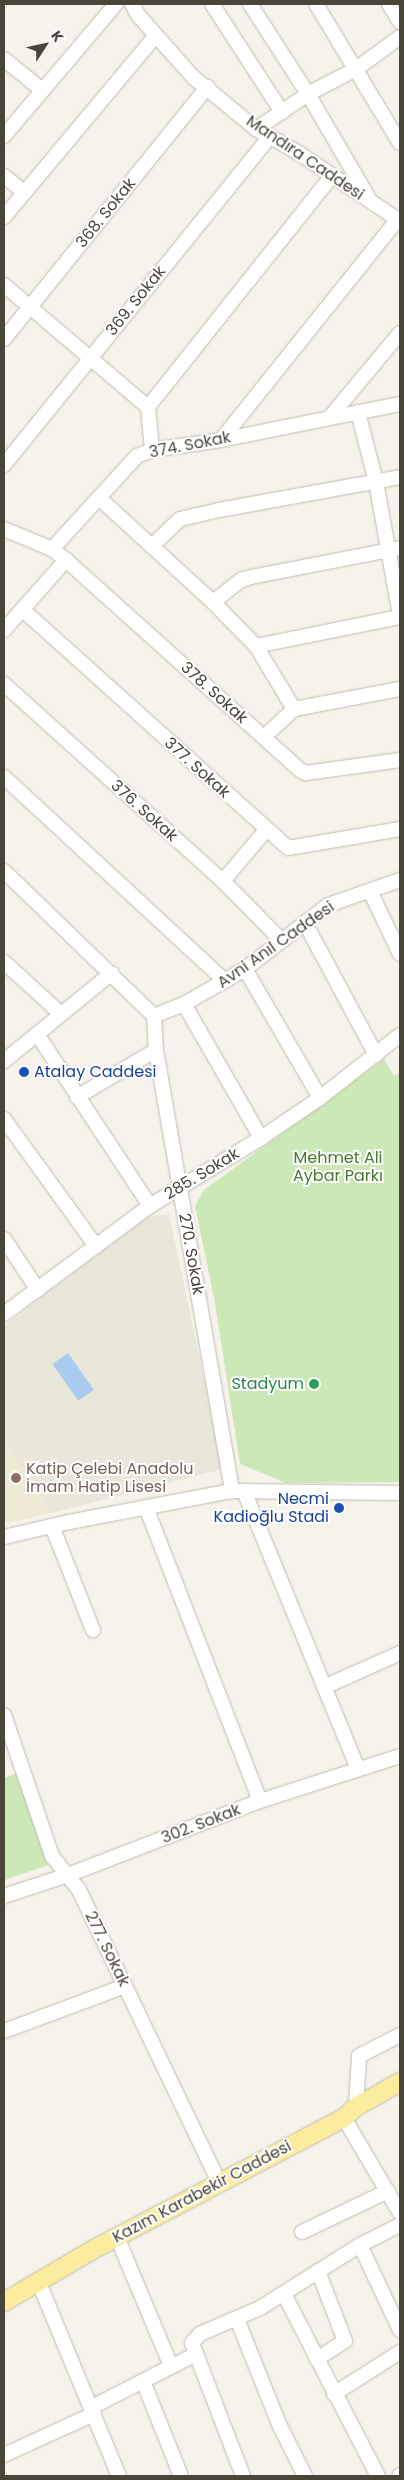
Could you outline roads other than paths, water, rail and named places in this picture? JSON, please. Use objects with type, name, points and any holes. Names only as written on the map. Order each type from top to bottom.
[{"type":"main road","name":"Kazım Karabekir Caddesi","points":[[4,2302],[117,2237],[400,2085]]},
{"type":"street","points":[[4,136],[116,4]]},
{"type":"street","name":"Mandıra Caddesi","points":[[132,4],[138,15],[193,77],[256,129],[269,138],[299,153],[399,220]]},
{"type":"street","points":[[212,4],[282,112]]},
{"type":"street","points":[[250,4],[308,94],[372,203]]},
{"type":"street","points":[[316,4],[400,143]]},
{"type":"street","points":[[389,4],[400,22]]},
{"type":"street","points":[[4,217],[156,35]]},
{"type":"street","points":[[256,129],[308,94],[356,69],[400,37]]},
{"type":"street","points":[[4,59],[42,90]]},
{"type":"street","name":"368. Sokak","points":[[4,339],[207,87]]},
{"type":"street","name":"369. Sokak","points":[[4,465],[269,138]]},
{"type":"street","points":[[4,176],[24,192]]},
{"type":"street","points":[[152,450],[148,406],[332,176]]},
{"type":"street","points":[[222,440],[399,220]]},
{"type":"street","points":[[4,284],[148,406]]},
{"type":"street","points":[[330,417],[400,333]]},
{"type":"street","name":"374. Sokak","points":[[52,549],[137,456],[152,450],[222,440],[400,404]]},
{"type":"street","points":[[256,646],[400,616],[394,549],[358,412]]},
{"type":"street","points":[[152,546],[180,519],[219,510],[400,477]]},
{"type":"street","points":[[99,498],[213,602],[256,646],[294,709]]},
{"type":"street","points":[[4,529],[52,549]]},
{"type":"street","name":"378. Sokak","points":[[52,549],[300,770],[306,773],[400,760]]},
{"type":"street","points":[[213,602],[241,580],[250,577],[394,549]]},
{"type":"street","points":[[4,630],[66,560]]},
{"type":"street","name":"377. Sokak","points":[[23,610],[288,848],[400,829]]},
{"type":"street","name":"376. Sokak","points":[[4,684],[223,881],[282,941]]},
{"type":"street","points":[[264,737],[294,709],[400,689]]},
{"type":"street","points":[[4,778],[225,981]]},
{"type":"street","points":[[223,881],[266,830]]},
{"type":"street","points":[[4,871],[112,973],[154,1016]]},
{"type":"street","name":"Avni Anıl Caddesi","points":[[154,1016],[184,1004],[245,969],[328,905],[400,880]]},
{"type":"street","points":[[370,891],[400,954]]},
{"type":"street","points":[[305,923],[376,1055]]},
{"type":"street","points":[[4,962],[60,1014]]},
{"type":"street","points":[[245,969],[320,1098]]},
{"type":"street","points":[[5,1057],[37,1034],[112,973]]},
{"type":"street","points":[[184,1004],[261,1138]]},
{"type":"street","name":"270. Sokak","points":[[154,1016],[156,1050],[179,1187],[238,1491],[358,1769]]},
{"type":"street","points":[[37,1034],[150,1206]]},
{"type":"street","name":"285. Sokak","points":[[4,1314],[150,1206],[261,1138],[320,1098],[400,1035]]},
{"type":"street","points":[[77,1097],[156,1050]]},
{"type":"street","points":[[4,1119],[96,1246]]},
{"type":"street","points":[[4,1239],[38,1290]]},
{"type":"street","points":[[4,1536],[146,1507],[238,1491],[400,1493]]},
{"type":"street","points":[[146,1507],[260,1801]]},
{"type":"street","points":[[52,1526],[93,1630]]},
{"type":"street","points":[[324,1687],[400,1653]]},
{"type":"street","name":"277. Sokak","points":[[4,1715],[52,1856],[79,1890],[219,2182]]},
{"type":"street","name":"302. Sokak","points":[[4,1896],[68,1875],[260,1801],[400,1756]]},
{"type":"street","points":[[4,2031],[125,1986]]},
{"type":"street","points":[[400,2035],[359,2056],[350,2112],[400,2213]]},
{"type":"street","points":[[302,2232],[388,2191]]},
{"type":"street","points":[[243,2476],[192,2343],[200,2334],[237,2319],[284,2294],[360,2245],[400,2225]]},
{"type":"street","points":[[117,2237],[171,2366]]},
{"type":"street","points":[[360,2245],[400,2330]]},
{"type":"street","points":[[317,2359],[344,2341],[318,2271]]},
{"type":"street","points":[[39,2283],[119,2476]]},
{"type":"street","points":[[284,2294],[378,2476]]},
{"type":"street","points":[[237,2319],[279,2424],[305,2476]]},
{"type":"street","points":[[334,2394],[400,2352]]},
{"type":"street","points":[[4,2456],[196,2354]]},
{"type":"street","points":[[143,2381],[181,2476]]},
{"type":"water","points":[[68,1353],[94,1390],[78,1401],[52,1364]]},
{"type":"place","name":"Atalay Caddesi","points":[[24,1072]]},
{"type":"place","name":"Stadyum","points":[[314,1384]]},
{"type":"place","name":"Katip Çelebi Anadolu İmam Hatip Lisesi","points":[[16,1478]]},
{"type":"place","name":"Necmi Kadioğlu Stadi","points":[[339,1508]]},
{"type":"park label","name":"Mehmet Ali Aybar Parkı","points":[[338,1167]]}]
